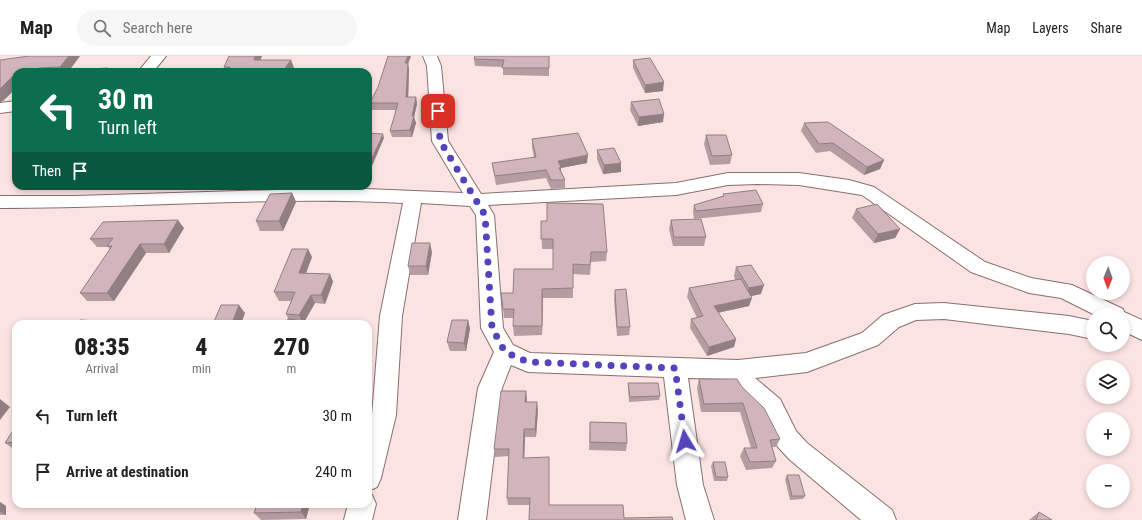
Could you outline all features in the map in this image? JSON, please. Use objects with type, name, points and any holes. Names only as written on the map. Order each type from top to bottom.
[{"type":"street","points":[[148,68],[159,56]]},
{"type":"street","points":[[430,56],[434,66],[440,141],[485,215],[492,328],[505,352],[528,362],[738,370],[807,362],[870,339],[891,321],[915,312],[944,311],[1069,325],[1086,329]]},
{"type":"street","points":[[0,108],[12,106]]},
{"type":"street","points":[[0,202],[74,202],[342,194],[476,200],[676,189],[728,179],[799,179],[849,186],[868,191],[978,267],[1030,285],[1065,290],[1101,308]]},
{"type":"street","points":[[372,462],[384,415],[391,316],[413,197]]},
{"type":"street","points":[[1130,324],[1142,331]]},
{"type":"street","points":[[1130,338],[1142,341]]},
{"type":"street","points":[[472,520],[490,388],[505,352]]},
{"type":"street","points":[[675,368],[690,485],[700,520]]},
{"type":"street","points":[[738,370],[748,387],[771,407],[787,439],[798,451],[882,520]]},
{"type":"street","points":[[358,520],[361,508]]},
{"type":"building","points":[[29,56],[69,56],[60,67],[12,68],[12,77],[0,89],[0,60]]},
{"type":"building","points":[[229,56],[255,56],[254,60],[291,60],[285,68],[224,67]]},
{"type":"building","points":[[388,56],[408,56],[405,63],[408,63],[406,97],[416,97],[412,116],[414,116],[410,130],[390,131],[398,103],[372,103],[372,99],[378,87]]},
{"type":"building","points":[[475,56],[549,56],[549,68],[502,68],[504,60],[474,59]]},
{"type":"building","points":[[650,58],[664,82],[645,85],[633,60]]},
{"type":"building","points":[[659,99],[664,114],[639,117],[631,102]]},
{"type":"building","points":[[828,122],[884,160],[867,167],[833,143],[819,144],[804,123]]},
{"type":"building","points":[[372,133],[383,134],[372,158]]},
{"type":"building","points":[[578,133],[588,155],[558,161],[561,167],[559,168],[565,180],[551,180],[546,170],[495,176],[492,163],[536,157],[532,139]]},
{"type":"building","points":[[706,135],[726,135],[732,155],[712,156]]},
{"type":"building","points":[[614,148],[621,163],[604,165],[597,150]]},
{"type":"building","points":[[756,190],[763,204],[696,211],[694,205],[724,196],[723,194]]},
{"type":"building","points":[[292,193],[279,221],[256,221],[270,194]]},
{"type":"building","points":[[547,203],[603,204],[607,252],[591,252],[590,265],[573,264],[573,288],[542,289],[542,326],[513,326],[514,309],[503,309],[501,293],[513,293],[514,269],[553,269],[553,239],[541,239],[541,221],[547,221]]},
{"type":"building","points":[[877,204],[900,229],[878,234],[856,209]]},
{"type":"building","points":[[701,219],[706,237],[674,237],[671,220]]},
{"type":"building","points":[[178,220],[164,244],[140,244],[107,293],[80,293],[112,246],[107,246],[113,238],[90,239],[103,222]]},
{"type":"building","points":[[412,243],[430,243],[426,266],[408,266]]},
{"type":"building","points":[[292,249],[308,249],[299,273],[330,274],[321,295],[311,295],[299,315],[286,314],[295,292],[274,292]]},
{"type":"building","points":[[751,265],[764,285],[749,288],[736,267]]},
{"type":"building","points":[[741,279],[752,298],[714,306],[736,339],[709,347],[691,319],[703,316],[689,288]]},
{"type":"building","points":[[626,289],[630,327],[617,327],[615,290]]},
{"type":"building","points":[[221,305],[239,305],[233,320],[215,320]]},
{"type":"building","points":[[452,320],[468,320],[464,343],[447,342]]},
{"type":"building","points":[[699,379],[737,379],[742,387],[764,408],[780,439],[770,440],[776,461],[750,462],[744,448],[757,448],[743,403],[704,404]]},
{"type":"building","points":[[628,383],[658,383],[660,396],[630,397]]},
{"type":"building","points":[[501,391],[526,391],[525,402],[537,402],[535,429],[524,429],[523,458],[549,457],[549,505],[623,505],[624,518],[672,517],[673,520],[529,520],[530,498],[507,498],[509,449],[494,449]]},
{"type":"building","points":[[590,422],[626,423],[627,443],[590,442]]},
{"type":"building","points":[[12,432],[12,442],[5,443]]},
{"type":"building","points":[[713,462],[725,462],[728,477],[716,477]]},
{"type":"building","points":[[787,475],[799,475],[805,496],[792,496]]},
{"type":"building","points":[[256,508],[302,508],[301,512],[254,513]]},
{"type":"building","points":[[1039,512],[1052,520],[1036,520]]},
{"type":"route","points":[[438,111],[440,141],[485,215],[492,328],[505,352],[528,362],[675,368],[685,441]]}]
